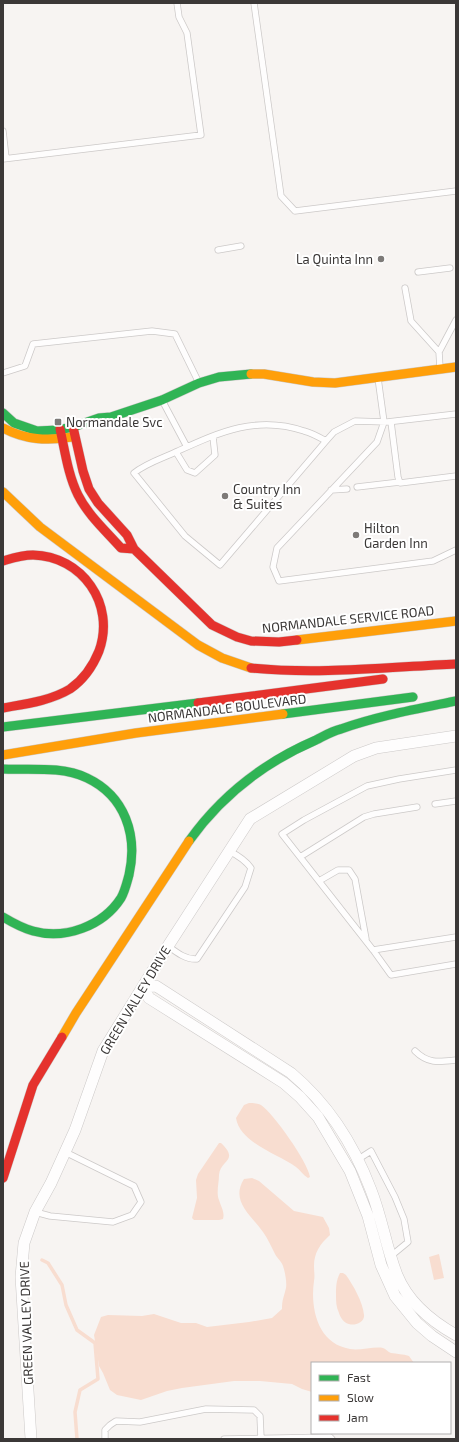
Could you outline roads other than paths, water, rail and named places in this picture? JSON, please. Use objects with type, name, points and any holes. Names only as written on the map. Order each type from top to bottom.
[{"type":"main road","points":[[3,428],[14,435],[36,441],[62,439],[99,418],[111,417],[162,400],[199,383],[219,376],[264,374],[313,382],[335,383],[456,367]]},
{"type":"main road","points":[[3,413],[14,423],[37,430],[60,429],[76,432]]},
{"type":"main road","points":[[102,426],[111,417]]},
{"type":"main road","name":"NORMANDALE SERVICE ROAD","points":[[60,429],[70,472],[79,496],[92,515],[121,548],[134,549]]},
{"type":"main road","name":"NORMANDALE SERVICE ROAD","points":[[76,432],[83,472],[89,489],[98,503],[126,535],[134,549],[212,624],[242,640],[279,642],[456,621]]},
{"type":"main road","points":[[3,492],[46,532],[198,645],[222,658],[246,667],[281,671],[339,670],[456,664]]},
{"type":"main road","points":[[3,561],[34,554],[51,557],[64,562],[87,580],[100,602],[103,619],[101,644],[96,658],[88,671],[76,684],[58,694],[41,700],[3,708]]},
{"type":"main road","name":"NORMANDALE BOULEVARD","points":[[3,727],[344,685],[456,667]]},
{"type":"main road","name":"NORMANDALE BOULEVARD","points":[[3,755],[136,733],[425,696]]},
{"type":"main road","points":[[3,1178],[33,1085],[80,1006],[202,823],[233,791],[264,768],[299,747],[339,729],[383,716],[456,701]]},
{"type":"main road","points":[[3,768],[60,772],[88,778],[110,794],[118,804],[125,815],[130,828],[133,843],[133,859],[122,897],[114,907],[92,925],[76,931],[60,934],[45,934],[30,931],[15,925],[3,917]]},
{"type":"street","name":"GREEN VALLEY DRIVE","points":[[31,1439],[21,1277],[24,1243],[35,1212],[52,1183],[75,1130],[103,1051],[168,946],[250,819],[354,756],[376,748],[456,736]]},
{"type":"street","points":[[456,1335],[439,1325],[416,1304],[398,1276],[391,1256],[380,1213],[371,1190],[358,1160],[326,1108],[308,1088],[291,1073],[156,986],[143,987],[149,998],[284,1083],[300,1097],[318,1117],[348,1166],[368,1216],[381,1265],[395,1296],[417,1323],[432,1336],[456,1352]]},
{"type":"lane","points":[[3,131],[5,159],[201,135],[187,33],[179,17],[177,3]]},
{"type":"lane","points":[[254,3],[282,196],[295,211],[456,191]]},
{"type":"lane","points":[[218,250],[241,246]]},
{"type":"lane","points":[[418,272],[450,268]]},
{"type":"lane","points":[[405,288],[411,321],[438,352],[441,369]]},
{"type":"lane","points":[[438,352],[456,320]]},
{"type":"lane","points":[[3,373],[25,366],[33,344],[152,331],[175,334],[199,383]]},
{"type":"lane","points":[[378,378],[384,422],[377,442],[277,548],[273,567],[279,582],[434,561],[456,550]]},
{"type":"lane","points":[[162,400],[187,447]]},
{"type":"lane","points":[[326,441],[304,431],[276,425],[249,425],[230,429],[213,436],[141,468],[134,473],[185,536],[220,565],[334,432],[355,421],[391,422],[456,414]]},
{"type":"lane","points":[[391,422],[398,477],[400,482]]},
{"type":"lane","points":[[176,452],[187,470],[195,473],[216,455],[213,436]]},
{"type":"lane","points":[[357,487],[456,476]]},
{"type":"lane","points":[[331,490],[347,489]]},
{"type":"lane","points":[[456,770],[399,779],[367,786],[304,820],[282,834],[391,975],[456,964]]},
{"type":"lane","points":[[435,804],[456,801]]},
{"type":"lane","points":[[300,857],[364,817],[417,807]]},
{"type":"lane","points":[[168,946],[184,957],[197,959],[245,887],[251,868],[229,851]]},
{"type":"lane","points":[[319,881],[338,870],[349,870],[355,880],[366,942]]},
{"type":"lane","points":[[373,950],[456,937]]},
{"type":"lane","points":[[415,1051],[420,1056],[434,1062],[456,1060]]},
{"type":"lane","points":[[348,1166],[372,1151],[395,1197],[404,1219],[408,1242],[391,1256]]},
{"type":"lane","points":[[35,1212],[50,1216],[113,1222],[132,1215],[142,1202],[134,1186],[65,1152]]},
{"type":"lane","points":[[105,1439],[106,1430],[116,1421],[140,1422],[206,1409],[254,1410],[260,1416],[261,1438]]},
{"type":"lane","points":[[224,1439],[330,1437],[332,1439]]},
{"type":"waterway","points":[[42,1260],[48,1263],[62,1285],[66,1305],[77,1330],[95,1343],[98,1379],[80,1390],[75,1412],[77,1439]]},
{"type":"place","name":"La Quinta Inn","points":[[381,259]]},
{"type":"place","name":"Normandale Svc","points":[[58,422]]},
{"type":"place","name":"Country Inn & Suites","points":[[225,496]]},
{"type":"place","name":"Hilton Garden Inn","points":[[356,535]]}]
